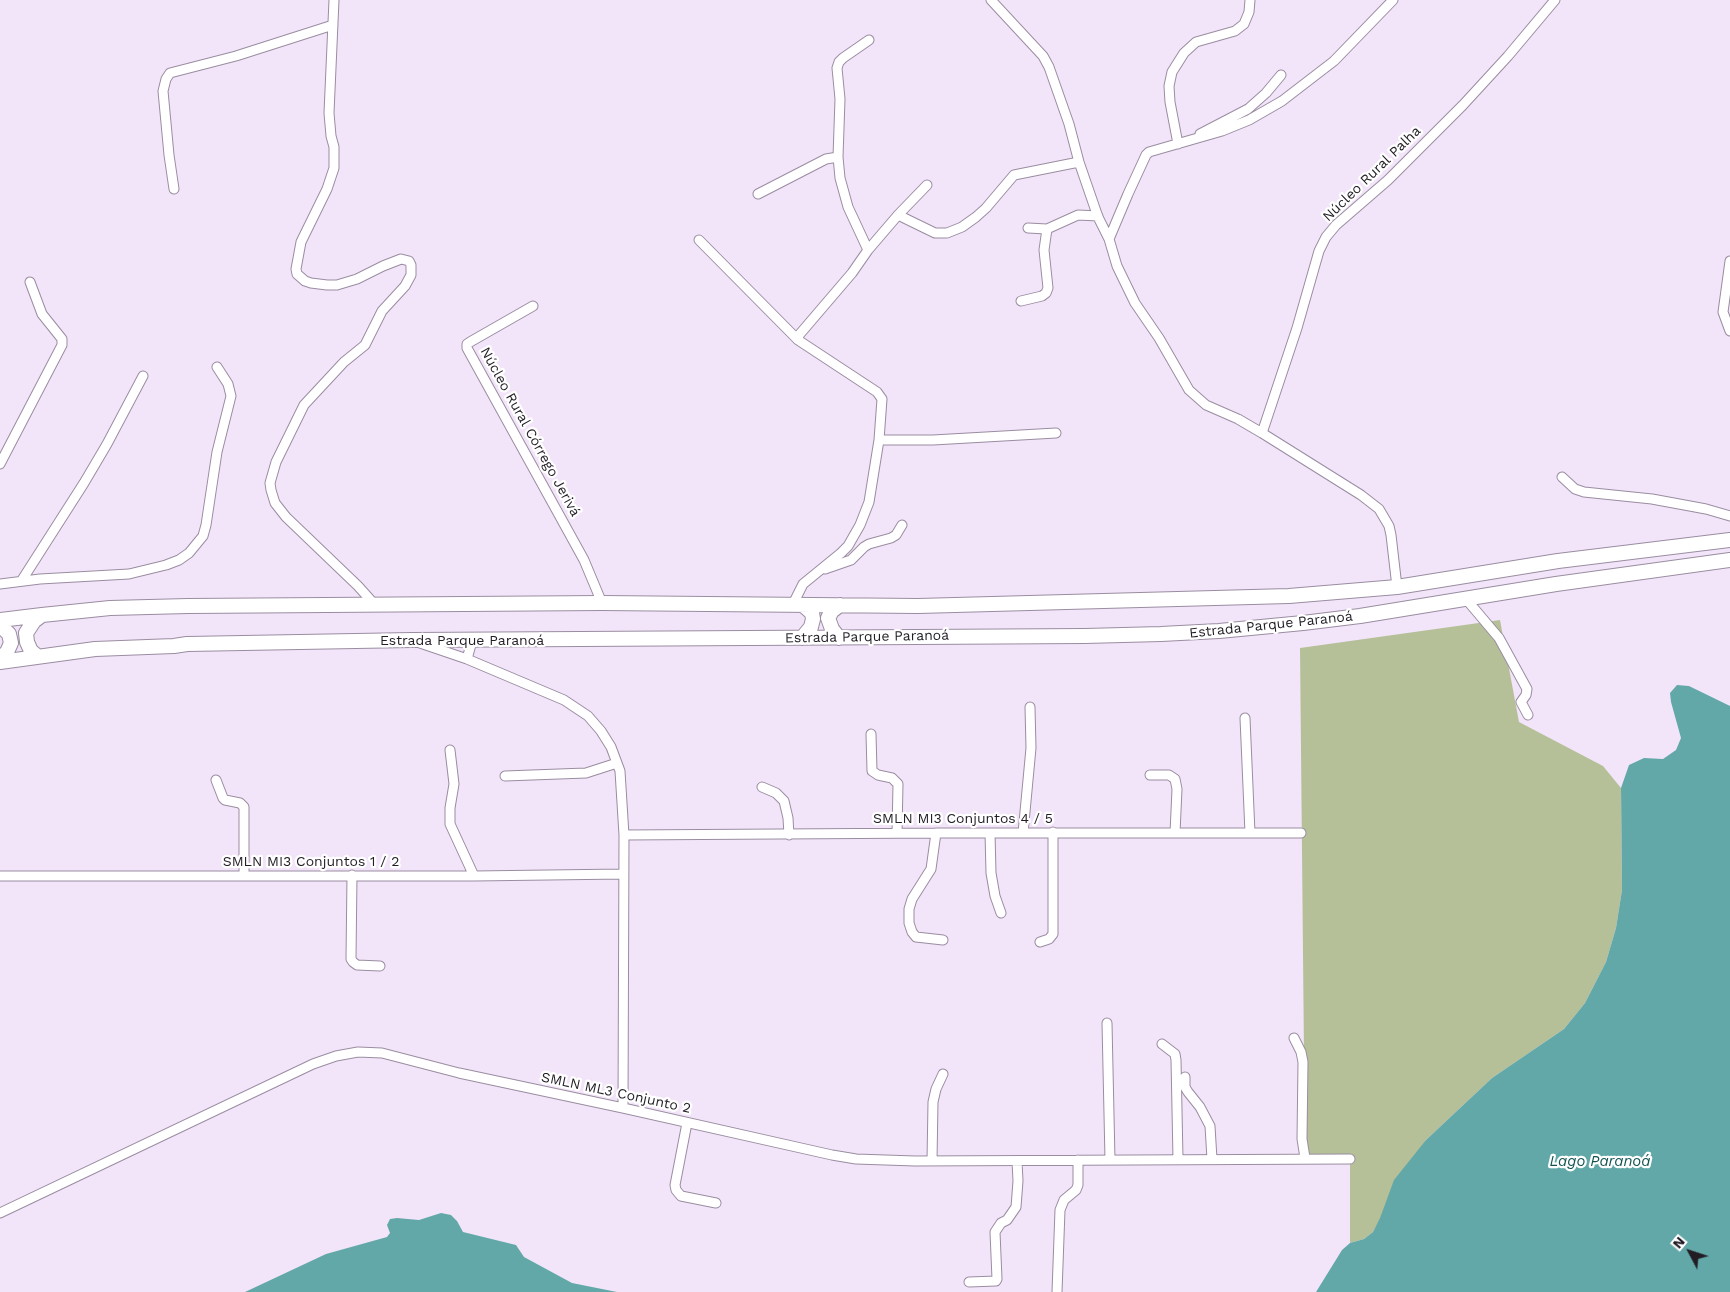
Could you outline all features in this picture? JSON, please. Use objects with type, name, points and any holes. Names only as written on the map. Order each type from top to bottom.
[{"type":"main road","name":"Estrada Parque Paranoá","points":[[0,620],[152,607],[602,603],[918,606],[1108,600],[1197,600],[1289,596],[1396,587],[1558,561],[1730,540]]},
{"type":"main road","name":"Estrada Parque Paranoá","points":[[0,660],[95,649],[187,644],[412,640],[1152,635],[1303,623],[1556,584],[1730,560]]},
{"type":"main road","points":[[1556,584],[1566,576],[1568,571],[1558,561]]},
{"type":"main road","points":[[798,604],[812,613],[813,619],[811,627],[802,638]]},
{"type":"main road","points":[[839,638],[832,629],[828,618],[832,611],[840,605]]},
{"type":"main road","points":[[37,656],[31,651],[26,633],[34,620],[42,615]]},
{"type":"main road","points":[[0,625],[9,634],[11,643],[7,652],[0,660]]},
{"type":"street","points":[[334,0],[329,112],[334,147],[334,168],[328,189],[301,242],[296,269],[297,274],[305,281],[311,283],[327,286],[337,285],[357,279],[401,259],[409,261],[411,275],[405,286],[382,311],[365,345],[344,362],[304,405],[276,462],[270,490],[275,503],[286,517],[376,605]]},
{"type":"street","points":[[991,0],[1043,56],[1049,67],[1069,124],[1079,162],[1098,216],[1109,239],[1117,266],[1135,303],[1159,338],[1189,390],[1206,405],[1238,419],[1262,433],[1361,495],[1379,509],[1389,526],[1391,535],[1396,587]]},
{"type":"street","points":[[1178,144],[1170,102],[1172,72],[1184,53],[1196,42],[1235,31],[1244,24],[1249,12],[1250,0]]},
{"type":"street","points":[[1109,239],[1146,155],[1153,150],[1222,131],[1249,120],[1282,101],[1334,61],[1393,0]]},
{"type":"street","name":"Núcleo Rural Palha","points":[[1262,433],[1297,328],[1319,251],[1326,237],[1336,225],[1388,180],[1463,105],[1508,56],[1555,0]]},
{"type":"street","points":[[174,189],[163,91],[166,79],[170,73],[236,56],[333,25]]},
{"type":"street","points":[[868,250],[848,207],[840,178],[838,157],[840,99],[837,68],[843,58],[869,40]]},
{"type":"street","points":[[1194,138],[1206,129],[1248,109],[1266,93],[1281,75]]},
{"type":"street","points":[[758,194],[826,159],[838,157]]},
{"type":"street","points":[[898,215],[934,233],[947,233],[962,227],[986,208],[1014,175],[1079,162]]},
{"type":"street","points":[[798,340],[799,335],[852,273],[868,250],[927,185]]},
{"type":"street","points":[[1028,228],[1047,229],[1078,215],[1098,216]]},
{"type":"street","points":[[1021,301],[1042,296],[1048,288],[1044,250],[1047,229]]},
{"type":"street","points":[[699,240],[798,340],[879,394],[882,399],[879,440],[869,502],[860,525],[848,546],[803,584],[798,604]]},
{"type":"street","points":[[1730,260],[1723,312],[1730,331]]},
{"type":"street","points":[[0,464],[62,344],[60,337],[42,314],[30,282]]},
{"type":"street","name":"Núcleo Rural Córrego Jerivá","points":[[534,306],[470,342],[467,346],[584,560],[602,603]]},
{"type":"street","points":[[0,584],[22,580],[129,574],[166,565],[179,560],[189,553],[203,536],[206,525],[217,452],[231,396],[228,384],[217,367]]},
{"type":"street","points":[[22,580],[98,459],[143,376]]},
{"type":"street","points":[[879,440],[933,440],[1056,433]]},
{"type":"street","points":[[1562,477],[1575,489],[1584,492],[1652,499],[1706,509],[1730,516]]},
{"type":"street","points":[[820,570],[851,560],[864,546],[892,538],[902,525]]},
{"type":"street","points":[[1466,599],[1499,638],[1527,689],[1526,695],[1521,702],[1528,715]]},
{"type":"street","points":[[412,640],[468,659],[564,700],[588,716],[601,731],[611,747],[621,780],[624,835],[623,1108]]},
{"type":"street","points":[[468,659],[472,641]]},
{"type":"street","points":[[1022,833],[1031,748],[1030,707]]},
{"type":"street","points":[[1245,718],[1250,833]]},
{"type":"street","points":[[871,734],[872,770],[878,775],[894,780],[898,784],[897,833]]},
{"type":"street","points":[[450,750],[454,784],[450,808],[450,824],[474,876]]},
{"type":"street","points":[[505,776],[586,773],[617,763]]},
{"type":"street","points":[[1150,776],[1169,775],[1175,779],[1177,789],[1175,833]]},
{"type":"street","points":[[216,780],[223,798],[244,806],[244,876]]},
{"type":"street","points":[[762,787],[776,793],[784,801],[789,835]]},
{"type":"street","points":[[1040,942],[1049,940],[1053,934],[1053,832]]},
{"type":"street","name":"SMLN MI3 Conjuntos 4 / 5","points":[[624,835],[1053,832],[1301,833]]},
{"type":"street","points":[[936,833],[931,869],[912,899],[908,915],[912,932],[916,937],[943,940]]},
{"type":"street","points":[[990,833],[991,872],[995,896],[1002,913]]},
{"type":"street","name":"SMLN MI3 Conjuntos 1 / 2","points":[[0,876],[474,876],[623,874]]},
{"type":"street","points":[[352,875],[351,959],[354,964],[380,966]]},
{"type":"street","points":[[1107,1023],[1110,1160]]},
{"type":"street","points":[[1294,1038],[1301,1052],[1303,1062],[1302,1140],[1305,1158]]},
{"type":"street","points":[[1162,1044],[1175,1054],[1176,1060],[1178,1159]]},
{"type":"street","name":"SMLN ML3 Conjunto 2","points":[[0,1213],[313,1064],[336,1056],[358,1052],[382,1053],[459,1073],[856,1159],[915,1161],[1350,1159]]},
{"type":"street","points":[[932,1161],[933,1102],[936,1089],[943,1074]]},
{"type":"street","points":[[1186,1077],[1188,1092],[1200,1107],[1210,1126],[1212,1159]]},
{"type":"street","points":[[687,1123],[675,1185],[676,1190],[681,1196],[716,1203]]},
{"type":"street","points":[[969,1282],[996,1281],[997,1279],[995,1232],[1016,1207],[1018,1181],[1016,1160]]},
{"type":"street","points":[[1057,1292],[1060,1210],[1064,1200],[1076,1190],[1078,1185],[1078,1160]]},
{"type":"shaded area","points":[[1500,620],[1519,722],[1603,766],[1621,788],[1622,890],[1616,928],[1606,962],[1585,1003],[1564,1029],[1492,1078],[1426,1140],[1373,1232],[1364,1239],[1350,1243],[1350,1159],[1305,1158],[1300,648]]},
{"type":"water","name":"Lago Paranoá","points":[[1677,685],[1689,686],[1730,706],[1730,1292],[1316,1292],[1342,1250],[1350,1243],[1364,1239],[1373,1232],[1394,1180],[1426,1140],[1492,1078],[1564,1029],[1585,1003],[1606,962],[1616,928],[1622,890],[1621,788],[1629,765],[1644,758],[1663,759],[1676,750],[1681,738],[1670,693]]},
{"type":"water","points":[[441,1213],[451,1215],[463,1232],[516,1245],[524,1257],[572,1283],[617,1292],[245,1292],[326,1254],[387,1237],[390,1233],[387,1225],[390,1219],[419,1220]]}]
